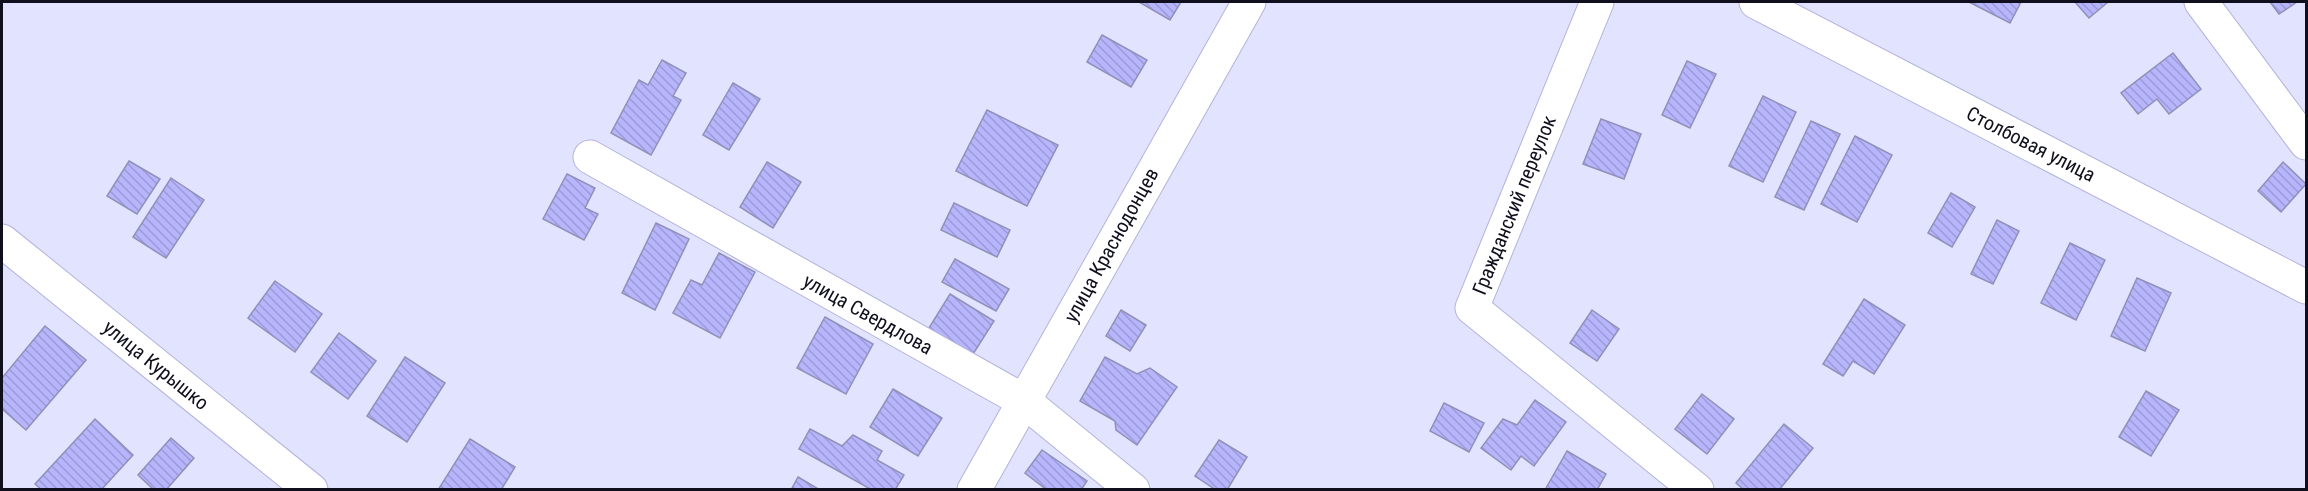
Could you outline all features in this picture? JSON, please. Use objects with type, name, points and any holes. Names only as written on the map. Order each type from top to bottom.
[{"type":"street","name":"улица Краснодонцев","points":[[974,489],[1249,2]]},
{"type":"street","name":"Гражданский переулок","points":[[1597,2],[1472,308],[1697,489]]},
{"type":"street","name":"Столбовая улица","points":[[1756,2],[2307,287]]},
{"type":"street","points":[[2201,2],[2307,143]]},
{"type":"street","name":"улица Свердлова","points":[[590,157],[1024,401],[1133,489]]},
{"type":"street","name":"улица Курышко","points":[[2,241],[311,489]]},
{"type":"building","points":[[1139,2],[1181,2],[1170,20]]},
{"type":"building","points":[[1969,2],[2021,2],[2010,23]]},
{"type":"building","points":[[2075,2],[2108,2],[2089,18]]},
{"type":"building","points":[[2270,2],[2297,2],[2279,14]]},
{"type":"building","points":[[1102,35],[1147,60],[1131,87],[1087,62]]},
{"type":"building","points":[[2173,53],[2201,89],[2169,114],[2157,99],[2138,114],[2121,93]]},
{"type":"building","points":[[662,60],[686,73],[673,96],[681,100],[651,155],[611,133],[639,80],[648,85]]},
{"type":"building","points":[[1687,61],[1716,74],[1690,128],[1662,115]]},
{"type":"building","points":[[733,83],[760,99],[729,150],[703,135]]},
{"type":"building","points":[[1763,96],[1796,112],[1763,182],[1729,166]]},
{"type":"building","points":[[987,110],[1058,145],[1027,206],[956,171]]},
{"type":"building","points":[[1601,119],[1641,134],[1624,179],[1583,164]]},
{"type":"building","points":[[1811,121],[1840,134],[1804,210],[1775,197]]},
{"type":"building","points":[[1855,136],[1892,155],[1857,222],[1821,204]]},
{"type":"building","points":[[129,161],[160,179],[137,214],[107,196]]},
{"type":"building","points":[[767,162],[801,182],[773,228],[740,207]]},
{"type":"building","points":[[2283,162],[2306,184],[2281,212],[2258,191]]},
{"type":"building","points":[[567,174],[595,188],[585,208],[598,214],[584,240],[543,219]]},
{"type":"building","points":[[171,178],[204,200],[166,258],[133,237]]},
{"type":"building","points":[[1951,193],[1975,207],[1952,247],[1928,233]]},
{"type":"building","points":[[954,203],[1010,230],[997,257],[941,230]]},
{"type":"building","points":[[1997,220],[2019,231],[1993,284],[1971,274]]},
{"type":"building","points":[[656,223],[689,239],[655,310],[622,293]]},
{"type":"building","points":[[2070,243],[2105,260],[2076,320],[2041,303]]},
{"type":"building","points":[[719,253],[755,272],[720,338],[673,313],[691,280],[702,285]]},
{"type":"building","points":[[955,259],[1009,289],[996,311],[942,282]]},
{"type":"building","points":[[2137,278],[2171,293],[2145,351],[2111,336]]},
{"type":"building","points":[[275,281],[322,314],[295,352],[248,318]]},
{"type":"building","points":[[950,294],[994,321],[968,362],[924,336]]},
{"type":"building","points":[[1864,299],[1905,325],[1874,374],[1853,361],[1843,376],[1823,364]]},
{"type":"building","points":[[1121,310],[1146,325],[1130,351],[1106,336]]},
{"type":"building","points":[[1592,310],[1619,329],[1597,361],[1570,343]]},
{"type":"building","points":[[825,317],[873,344],[846,394],[797,368]]},
{"type":"building","points":[[45,326],[86,360],[26,430],[2,409],[2,378]]},
{"type":"building","points":[[339,333],[376,361],[348,399],[311,372]]},
{"type":"building","points":[[405,357],[445,383],[407,442],[367,416]]},
{"type":"building","points":[[1105,357],[1137,374],[1150,368],[1177,387],[1137,445],[1116,430],[1115,421],[1080,401]]},
{"type":"building","points":[[893,389],[942,418],[918,456],[870,427]]},
{"type":"building","points":[[2146,391],[2179,410],[2151,456],[2119,437]]},
{"type":"building","points":[[1702,394],[1734,419],[1707,454],[1675,429]]},
{"type":"building","points":[[1535,400],[1566,422],[1534,466],[1521,456],[1511,470],[1481,448],[1503,419],[1517,425]]},
{"type":"building","points":[[1444,403],[1484,423],[1469,452],[1430,431]]},
{"type":"building","points":[[95,419],[133,455],[101,490],[42,490],[35,484]]},
{"type":"building","points":[[1784,424],[1813,448],[1779,490],[1744,490],[1736,483]]},
{"type":"building","points":[[810,429],[842,446],[853,435],[882,451],[877,460],[904,475],[895,490],[872,490],[799,449]]},
{"type":"building","points":[[171,438],[194,458],[166,490],[154,490],[138,475]]},
{"type":"building","points":[[470,439],[515,467],[501,490],[438,490]]},
{"type":"building","points":[[1219,440],[1247,457],[1227,490],[1216,490],[1195,476]]},
{"type":"building","points":[[1042,450],[1087,481],[1081,490],[1047,490],[1025,473]]},
{"type":"building","points":[[1567,451],[1606,474],[1597,490],[1545,490]]},
{"type":"building","points":[[798,477],[820,490],[791,490]]}]
